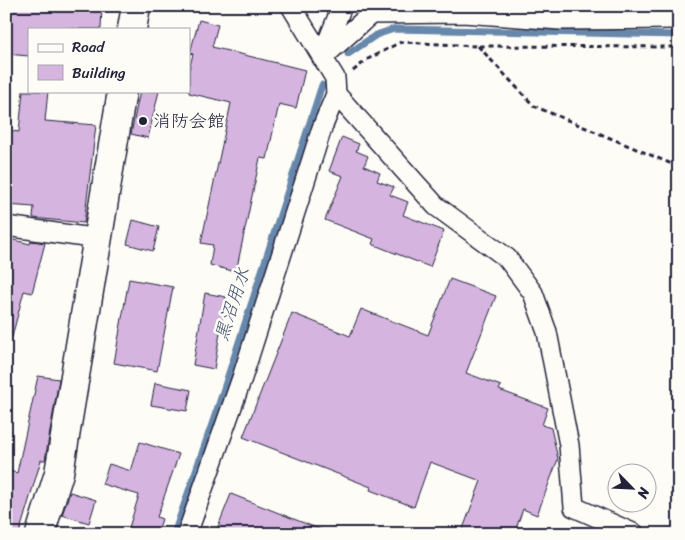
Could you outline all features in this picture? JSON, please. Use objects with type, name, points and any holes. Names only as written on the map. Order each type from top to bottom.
[{"type":"street","points":[[132,28],[136,6]]},
{"type":"street","points":[[187,534],[242,378],[322,128],[336,94],[335,78],[291,6]]},
{"type":"street","points":[[322,58],[342,6]]},
{"type":"street","points":[[322,58],[371,14],[464,10],[679,19]]},
{"type":"street","points":[[40,534],[59,474],[122,92]]},
{"type":"street","points":[[336,94],[436,206],[507,258],[533,293],[547,332],[569,445],[574,507],[635,534]]},
{"type":"street","points":[[6,226],[99,240]]},
{"type":"path","points":[[350,73],[368,59],[401,42],[477,46],[679,47]]},
{"type":"path","points":[[477,46],[534,106],[679,167]]},
{"type":"building","points":[[12,6],[102,6],[101,28],[28,28],[28,56],[6,54],[6,17],[11,18]]},
{"type":"building","points":[[199,20],[218,25],[212,47],[305,70],[296,108],[279,104],[267,159],[260,158],[236,272],[210,265],[213,245],[201,243],[231,103],[189,93],[190,66],[193,54],[190,53]]},
{"type":"building","points":[[23,91],[48,92],[45,121],[96,125],[84,223],[33,218],[34,207],[6,205],[6,130],[19,132]]},
{"type":"building","points":[[140,92],[159,92],[148,138],[131,134]]},
{"type":"building","points":[[342,137],[359,144],[356,151],[368,156],[364,166],[380,173],[377,181],[394,187],[390,195],[408,202],[403,215],[444,231],[430,267],[372,244],[374,239],[325,220],[343,176],[329,171]]},
{"type":"building","points":[[133,220],[159,227],[153,251],[127,244]]},
{"type":"building","points":[[6,238],[30,244],[31,241],[45,243],[32,293],[24,291],[12,337],[6,337]]},
{"type":"building","points":[[129,279],[173,287],[157,371],[114,363]]},
{"type":"building","points":[[450,279],[496,296],[466,373],[501,386],[499,390],[548,408],[542,425],[551,428],[558,459],[537,515],[523,509],[514,534],[461,534],[481,481],[430,462],[414,507],[370,490],[371,487],[243,437],[292,313],[350,336],[361,309],[428,335]]},
{"type":"building","points":[[205,293],[226,297],[214,369],[193,365]]},
{"type":"building","points":[[38,376],[59,379],[45,460],[41,460],[19,534],[6,534],[6,470],[17,473]]},
{"type":"building","points":[[155,383],[191,390],[187,411],[151,405]]},
{"type":"building","points":[[140,442],[179,454],[157,517],[162,519],[157,534],[127,534],[139,495],[102,484],[109,464],[131,471]]},
{"type":"building","points":[[70,492],[96,500],[89,523],[62,515]]},
{"type":"building","points":[[231,494],[329,533],[329,534],[215,534]]},
{"type":"waterway","name":"黒沼用水","points":[[348,54],[376,35],[394,29],[679,35]]},
{"type":"waterway","name":"黒沼用水","points":[[174,534],[219,404],[322,85]]},
{"type":"place","name":"消防会館","points":[[143,121]]}]
